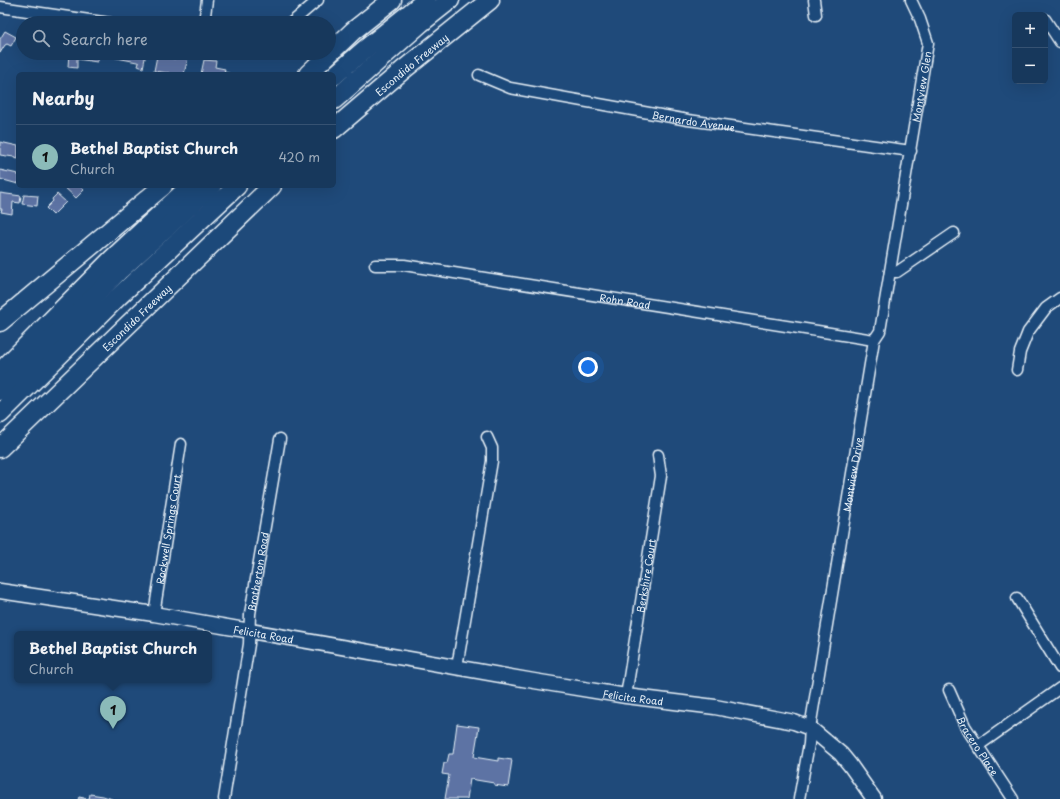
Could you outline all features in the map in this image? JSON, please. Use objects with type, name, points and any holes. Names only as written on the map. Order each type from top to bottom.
[{"type":"highway","points":[[336,43],[392,0]]},
{"type":"highway","points":[[336,74],[426,0]]},
{"type":"highway","points":[[336,98],[421,23],[450,0]]},
{"type":"highway","name":"Escondido Freeway","points":[[336,127],[403,70],[490,0]]},
{"type":"highway","points":[[336,47],[353,31]]},
{"type":"highway","points":[[297,72],[313,60]]},
{"type":"highway","points":[[310,72],[323,60]]},
{"type":"highway","points":[[0,322],[161,188]]},
{"type":"highway","points":[[0,372],[112,259],[188,188]]},
{"type":"highway","points":[[0,391],[120,270],[210,188]]},
{"type":"highway","points":[[0,414],[118,297],[235,188]]},
{"type":"highway","name":"Escondido Freeway","points":[[0,448],[270,188]]},
{"type":"main road","name":"Felicita Road","points":[[0,591],[154,614],[626,696],[716,707],[794,722],[810,728]]},
{"type":"main road","points":[[810,728],[841,754],[874,799]]},
{"type":"street","points":[[205,16],[207,0]]},
{"type":"street","points":[[299,16],[318,0]]},
{"type":"street","points":[[814,0],[816,15]]},
{"type":"street","name":"Montview Glen","points":[[911,0],[920,19],[928,43],[911,151]]},
{"type":"street","points":[[0,7],[62,16]]},
{"type":"street","points":[[1048,24],[1060,42]]},
{"type":"street","name":"Bernardo Avenue","points":[[479,75],[510,88],[688,120],[911,151]]},
{"type":"street","name":"Montview Drive","points":[[799,799],[874,340],[880,331],[911,151]]},
{"type":"street","points":[[890,272],[898,272],[954,233]]},
{"type":"street","name":"Rohn Road","points":[[375,265],[404,265],[874,340]]},
{"type":"street","points":[[1017,370],[1020,352],[1028,332],[1046,308],[1060,298]]},
{"type":"street","points":[[457,667],[492,461],[492,448],[487,437]]},
{"type":"street","name":"Brotherton Road","points":[[224,799],[249,644],[250,614],[280,439]]},
{"type":"street","name":"Rockwell Springs Court","points":[[154,614],[181,444]]},
{"type":"street","name":"Berkshire Court","points":[[626,696],[661,476],[658,454]]},
{"type":"street","points":[[1017,598],[1060,668]]},
{"type":"street","points":[[978,746],[1060,688]]},
{"type":"street","name":"Bracero Place","points":[[948,690],[965,726],[1013,799]]},
{"type":"building","points":[[5,31],[16,37],[11,46],[7,44],[5,45],[0,53],[0,39]]},
{"type":"building","points":[[68,60],[77,60],[77,68],[68,67]]},
{"type":"building","points":[[84,60],[97,60],[97,62]]},
{"type":"building","points":[[127,60],[145,60],[143,68],[138,66],[139,63]]},
{"type":"building","points":[[156,60],[188,60],[184,72],[154,71]]},
{"type":"building","points":[[204,60],[216,61],[215,67],[225,69],[224,72],[201,72]]},
{"type":"building","points":[[0,142],[16,146],[16,158],[0,155]]},
{"type":"building","points":[[0,170],[16,174],[16,183],[0,179]]},
{"type":"building","points":[[65,188],[82,188],[84,190],[76,198]]},
{"type":"building","points":[[0,193],[21,196],[20,203],[13,202],[12,214],[1,212]]},
{"type":"building","points":[[57,194],[66,202],[53,215],[46,208]]},
{"type":"building","points":[[24,195],[38,196],[37,206],[22,204]]},
{"type":"building","points":[[457,724],[479,727],[474,757],[498,761],[498,758],[512,760],[508,787],[470,779],[467,799],[445,799],[449,775],[442,774],[444,763],[447,763],[449,754],[453,754]]},
{"type":"building","points":[[90,794],[112,799],[89,799]]},
{"type":"building","points":[[79,797],[89,799],[78,799]]},
{"type":"place","name":"Bethel Baptist Church","points":[[113,729]]}]
